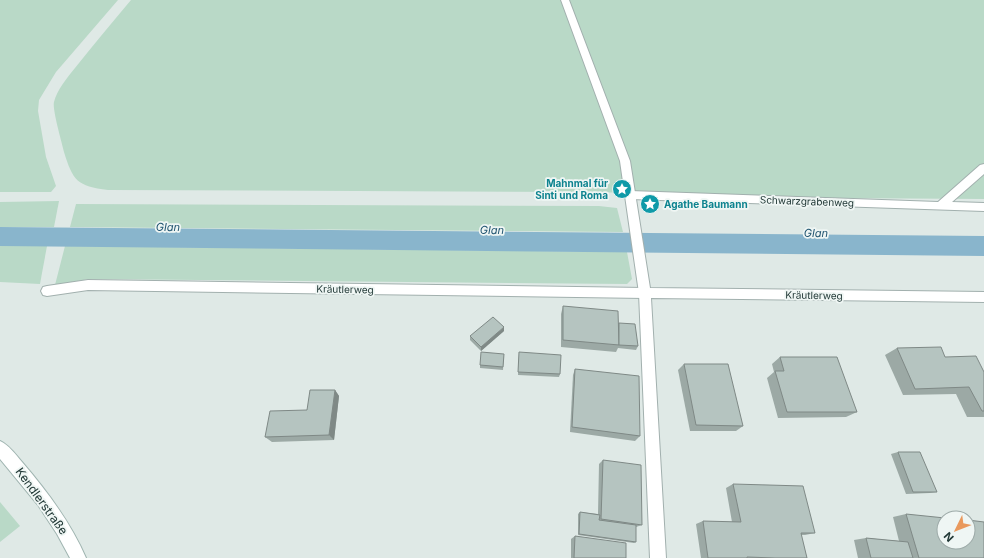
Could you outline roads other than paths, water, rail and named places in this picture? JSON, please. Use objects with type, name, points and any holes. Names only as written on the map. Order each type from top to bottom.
[{"type":"street","points":[[565,0],[625,161],[643,287],[658,558]]},
{"type":"street","points":[[940,206],[984,168]]},
{"type":"street","name":"Schwarzgrabenweg","points":[[630,200],[984,207]]},
{"type":"street","name":"Kräutlerweg","points":[[47,292],[88,285],[643,287],[984,297]]},
{"type":"street","name":"Kendlerstraße","points":[[0,448],[22,472],[66,532],[78,558]]},
{"type":"water","points":[[0,227],[984,236],[984,256],[0,246]]},
{"type":"place","name":"Mahnmal für Sinti und Roma","points":[[622,189]]},
{"type":"place","name":"Agathe Baumann","points":[[650,204]]},
{"type":"water label","name":"Glan","points":[[168,227]]},
{"type":"water label","name":"Glan","points":[[492,230]]},
{"type":"water label","name":"Glan","points":[[816,233]]}]
